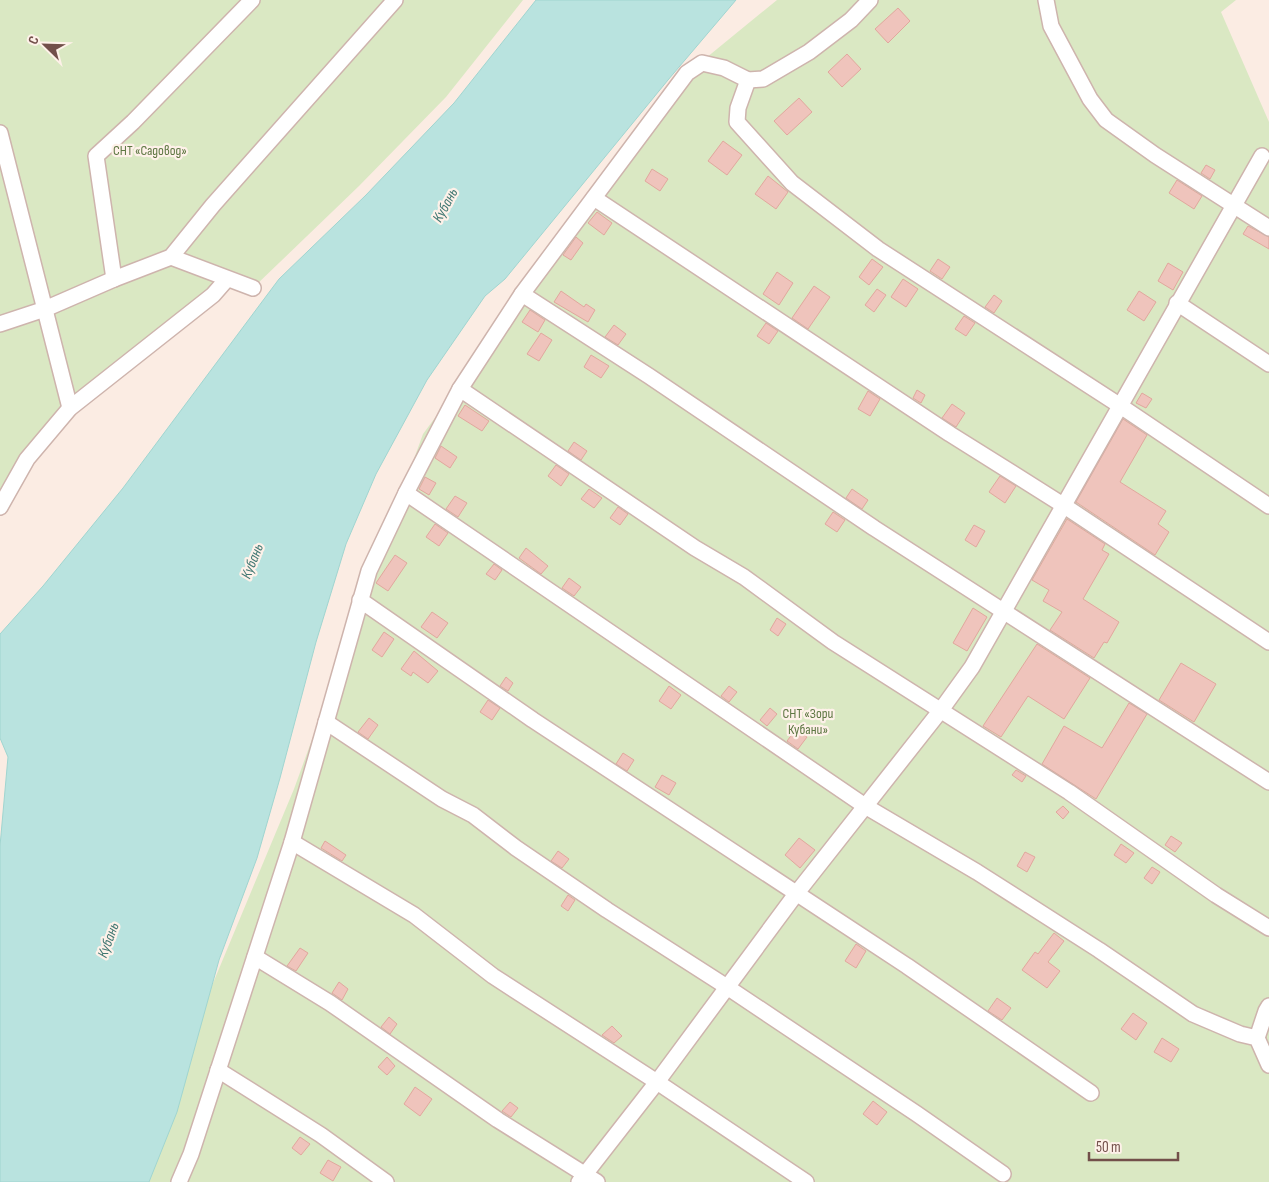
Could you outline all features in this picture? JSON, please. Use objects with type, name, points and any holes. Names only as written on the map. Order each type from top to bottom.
[{"type":"lane","points":[[114,279],[96,156],[133,122],[252,0]]},
{"type":"lane","points":[[0,324],[45,309],[114,279],[171,258],[213,205],[395,0]]},
{"type":"lane","points":[[179,1182],[191,1154],[292,842],[369,571],[406,493],[460,389],[522,294],[687,73],[702,62],[724,68],[748,80],[763,78],[809,52],[851,20],[870,0]]},
{"type":"lane","points":[[1046,0],[1051,26],[1090,99],[1106,120],[1154,154],[1269,228]]},
{"type":"lane","points":[[748,80],[738,108],[737,122],[792,183],[878,249],[1119,405],[1269,506]]},
{"type":"lane","points":[[0,133],[70,408]]},
{"type":"lane","points":[[255,958],[330,1003],[498,1120],[587,1179],[796,894],[941,710],[972,667],[1262,156]]},
{"type":"lane","points":[[594,198],[950,434],[1063,505],[1269,642]]},
{"type":"lane","points":[[171,258],[253,288]]},
{"type":"lane","points":[[0,506],[27,458],[70,408],[213,295],[227,279]]},
{"type":"lane","points":[[522,294],[641,371],[797,477],[1002,612],[1269,782]]},
{"type":"lane","points":[[1178,303],[1269,364]]},
{"type":"lane","points":[[460,389],[696,548],[744,577],[833,642],[1069,792],[1216,895],[1269,928]]},
{"type":"lane","points":[[406,493],[865,806],[977,872],[1099,950],[1193,1014],[1240,1034],[1257,1038]]},
{"type":"lane","points":[[360,600],[533,720],[932,983],[1092,1093]]},
{"type":"lane","points":[[326,722],[442,799],[473,815],[516,848],[599,905],[727,987],[1003,1174]]},
{"type":"lane","points":[[292,842],[414,915],[493,976],[657,1082],[806,1182]]},
{"type":"lane","points":[[1269,1006],[1257,1038],[1269,1065]]},
{"type":"lane","points":[[218,1070],[321,1135],[386,1182]]},
{"type":"green space","name":"СНТ «Садовод»","points":[[0,0],[523,0],[446,97],[359,186],[253,288],[227,279],[70,408],[0,507]]},
{"type":"green space","name":"СНТ «Зори Кубани»","points":[[777,0],[1236,0],[1221,12],[1269,122],[1269,1182],[130,1182],[294,789],[423,434],[695,67]]},
{"type":"water","name":"Кубань","points":[[536,0],[736,0],[505,279],[485,296],[427,380],[376,474],[346,544],[316,642],[257,858],[219,960],[177,1112],[149,1182],[0,1182],[0,846],[8,757],[0,738],[0,634],[43,586],[123,488],[279,279],[366,195],[454,103]]},
{"type":"building","points":[[898,8],[910,21],[888,43],[875,29]]},
{"type":"building","points":[[847,54],[861,69],[842,87],[828,72]]},
{"type":"building","points":[[799,98],[812,112],[787,135],[774,121]]},
{"type":"building","points":[[723,141],[742,155],[727,175],[708,161]]},
{"type":"building","points":[[1206,165],[1215,170],[1210,179],[1201,173]]},
{"type":"building","points":[[652,169],[668,179],[660,191],[645,181]]},
{"type":"building","points":[[768,176],[788,192],[776,209],[755,194]]},
{"type":"building","points":[[1177,180],[1202,196],[1194,209],[1169,193]]},
{"type":"building","points":[[597,212],[612,223],[604,235],[588,223]]},
{"type":"building","points":[[1248,226],[1269,237],[1269,249],[1243,234]]},
{"type":"building","points":[[576,237],[583,243],[571,260],[563,255]]},
{"type":"building","points":[[872,259],[883,267],[869,285],[859,277]]},
{"type":"building","points":[[938,259],[950,267],[942,279],[930,271]]},
{"type":"building","points":[[1168,263],[1183,272],[1173,290],[1158,281]]},
{"type":"building","points":[[777,272],[793,283],[779,305],[763,294]]},
{"type":"building","points":[[903,279],[918,289],[906,307],[891,297]]},
{"type":"building","points":[[814,286],[830,297],[808,329],[792,318]]},
{"type":"building","points":[[877,289],[886,295],[874,312],[865,305]]},
{"type":"building","points":[[561,291],[584,307],[586,304],[595,310],[588,322],[554,302]]},
{"type":"building","points":[[1139,291],[1156,302],[1144,321],[1127,310]]},
{"type":"building","points":[[994,295],[1002,301],[994,313],[985,307]]},
{"type":"building","points":[[530,310],[545,320],[538,332],[522,322]]},
{"type":"building","points":[[964,316],[975,323],[966,336],[955,329]]},
{"type":"building","points":[[766,323],[778,331],[769,344],[757,336]]},
{"type":"building","points":[[614,325],[626,334],[618,345],[605,337]]},
{"type":"building","points":[[541,333],[552,340],[539,361],[527,354]]},
{"type":"building","points":[[591,355],[609,366],[601,378],[584,367]]},
{"type":"building","points":[[917,390],[925,395],[921,403],[913,398]]},
{"type":"building","points":[[868,391],[880,399],[870,416],[858,409]]},
{"type":"building","points":[[1142,393],[1152,399],[1146,408],[1136,403]]},
{"type":"building","points":[[952,404],[965,413],[956,427],[942,418]]},
{"type":"building","points":[[465,405],[489,421],[482,431],[458,416]]},
{"type":"building","points":[[1123,419],[1147,435],[1120,482],[1166,511],[1158,524],[1169,532],[1155,555],[1076,502]]},
{"type":"building","points":[[574,442],[587,451],[581,460],[568,451]]},
{"type":"building","points":[[441,446],[457,457],[450,468],[435,458]]},
{"type":"building","points":[[556,465],[569,474],[561,486],[548,476]]},
{"type":"building","points":[[1000,476],[1016,486],[1005,503],[989,492]]},
{"type":"building","points":[[425,477],[436,483],[429,495],[419,489]]},
{"type":"building","points":[[589,489],[602,498],[594,508],[581,499]]},
{"type":"building","points":[[852,489],[868,500],[862,509],[846,498]]},
{"type":"building","points":[[455,496],[467,503],[458,517],[446,509]]},
{"type":"building","points":[[618,507],[628,514],[620,525],[610,518]]},
{"type":"building","points":[[833,512],[845,520],[837,532],[825,524]]},
{"type":"building","points":[[1067,519],[1105,544],[1102,550],[1109,554],[1083,599],[1119,622],[1107,643],[1104,642],[1094,658],[1050,630],[1062,612],[1043,601],[1049,590],[1032,580]]},
{"type":"building","points":[[435,524],[448,533],[439,546],[426,537]]},
{"type":"building","points":[[974,525],[985,531],[976,547],[965,540]]},
{"type":"building","points":[[526,548],[548,566],[541,574],[519,558]]},
{"type":"building","points":[[395,555],[407,563],[388,591],[376,583]]},
{"type":"building","points":[[494,564],[502,570],[495,580],[486,574]]},
{"type":"building","points":[[569,578],[581,587],[574,596],[562,588]]},
{"type":"building","points":[[973,608],[987,617],[967,651],[953,643]]},
{"type":"building","points":[[432,612],[448,623],[437,638],[421,627]]},
{"type":"building","points":[[777,618],[786,624],[778,636],[770,630]]},
{"type":"building","points":[[384,632],[394,639],[382,657],[372,650]]},
{"type":"building","points":[[1037,644],[1090,678],[1064,719],[1028,696],[1001,737],[983,726]]},
{"type":"building","points":[[414,651],[438,671],[428,683],[413,672],[411,676],[401,669]]},
{"type":"building","points":[[1181,663],[1216,684],[1194,722],[1159,700]]},
{"type":"building","points":[[506,677],[513,683],[508,691],[500,686]]},
{"type":"building","points":[[669,686],[681,695],[671,709],[659,701]]},
{"type":"building","points":[[729,686],[737,692],[729,702],[721,696]]},
{"type":"building","points":[[488,700],[500,708],[492,720],[480,712]]},
{"type":"building","points":[[1129,703],[1147,714],[1096,799],[1042,764],[1064,726],[1102,748]]},
{"type":"building","points":[[770,708],[777,714],[767,726],[760,720]]},
{"type":"building","points":[[369,718],[378,725],[368,739],[358,732]]},
{"type":"building","points":[[796,729],[807,737],[798,749],[787,741]]},
{"type":"building","points":[[623,753],[634,760],[627,771],[616,764]]},
{"type":"building","points":[[1016,770],[1026,776],[1022,782],[1012,775]]},
{"type":"building","points":[[662,775],[676,783],[669,795],[655,787]]},
{"type":"building","points":[[1063,806],[1069,812],[1063,819],[1056,812]]},
{"type":"building","points":[[1171,836],[1182,843],[1175,852],[1165,845]]},
{"type":"building","points":[[799,838],[815,850],[800,868],[785,855]]},
{"type":"building","points":[[325,841],[346,855],[342,861],[321,848]]},
{"type":"building","points":[[1121,844],[1134,853],[1126,863],[1114,855]]},
{"type":"building","points":[[558,851],[569,859],[562,868],[551,861]]},
{"type":"building","points":[[1025,852],[1035,857],[1027,872],[1017,866]]},
{"type":"building","points":[[1152,867],[1160,872],[1152,884],[1144,878]]},
{"type":"building","points":[[568,895],[575,900],[568,911],[561,906]]},
{"type":"building","points":[[1054,933],[1064,941],[1048,962],[1060,971],[1047,988],[1022,970],[1035,952],[1038,954]]},
{"type":"building","points":[[856,944],[866,951],[856,968],[845,961]]},
{"type":"building","points":[[300,948],[308,953],[296,971],[287,966]]},
{"type":"building","points":[[339,982],[348,989],[342,1000],[332,993]]},
{"type":"building","points":[[997,998],[1011,1008],[1002,1020],[988,1011]]},
{"type":"building","points":[[1133,1013],[1147,1023],[1136,1040],[1121,1029]]},
{"type":"building","points":[[389,1017],[397,1024],[390,1034],[381,1027]]},
{"type":"building","points":[[612,1026],[622,1036],[614,1043],[602,1035]]},
{"type":"building","points":[[1162,1038],[1179,1049],[1171,1062],[1154,1052]]},
{"type":"building","points":[[387,1057],[395,1066],[387,1075],[378,1067]]},
{"type":"building","points":[[415,1087],[432,1099],[420,1116],[404,1104]]},
{"type":"building","points":[[873,1101],[887,1112],[877,1125],[863,1114]]},
{"type":"building","points":[[510,1102],[518,1108],[511,1117],[502,1111]]},
{"type":"building","points":[[300,1137],[310,1144],[301,1155],[292,1148]]},
{"type":"building","points":[[328,1160],[341,1167],[333,1181],[320,1173]]}]
